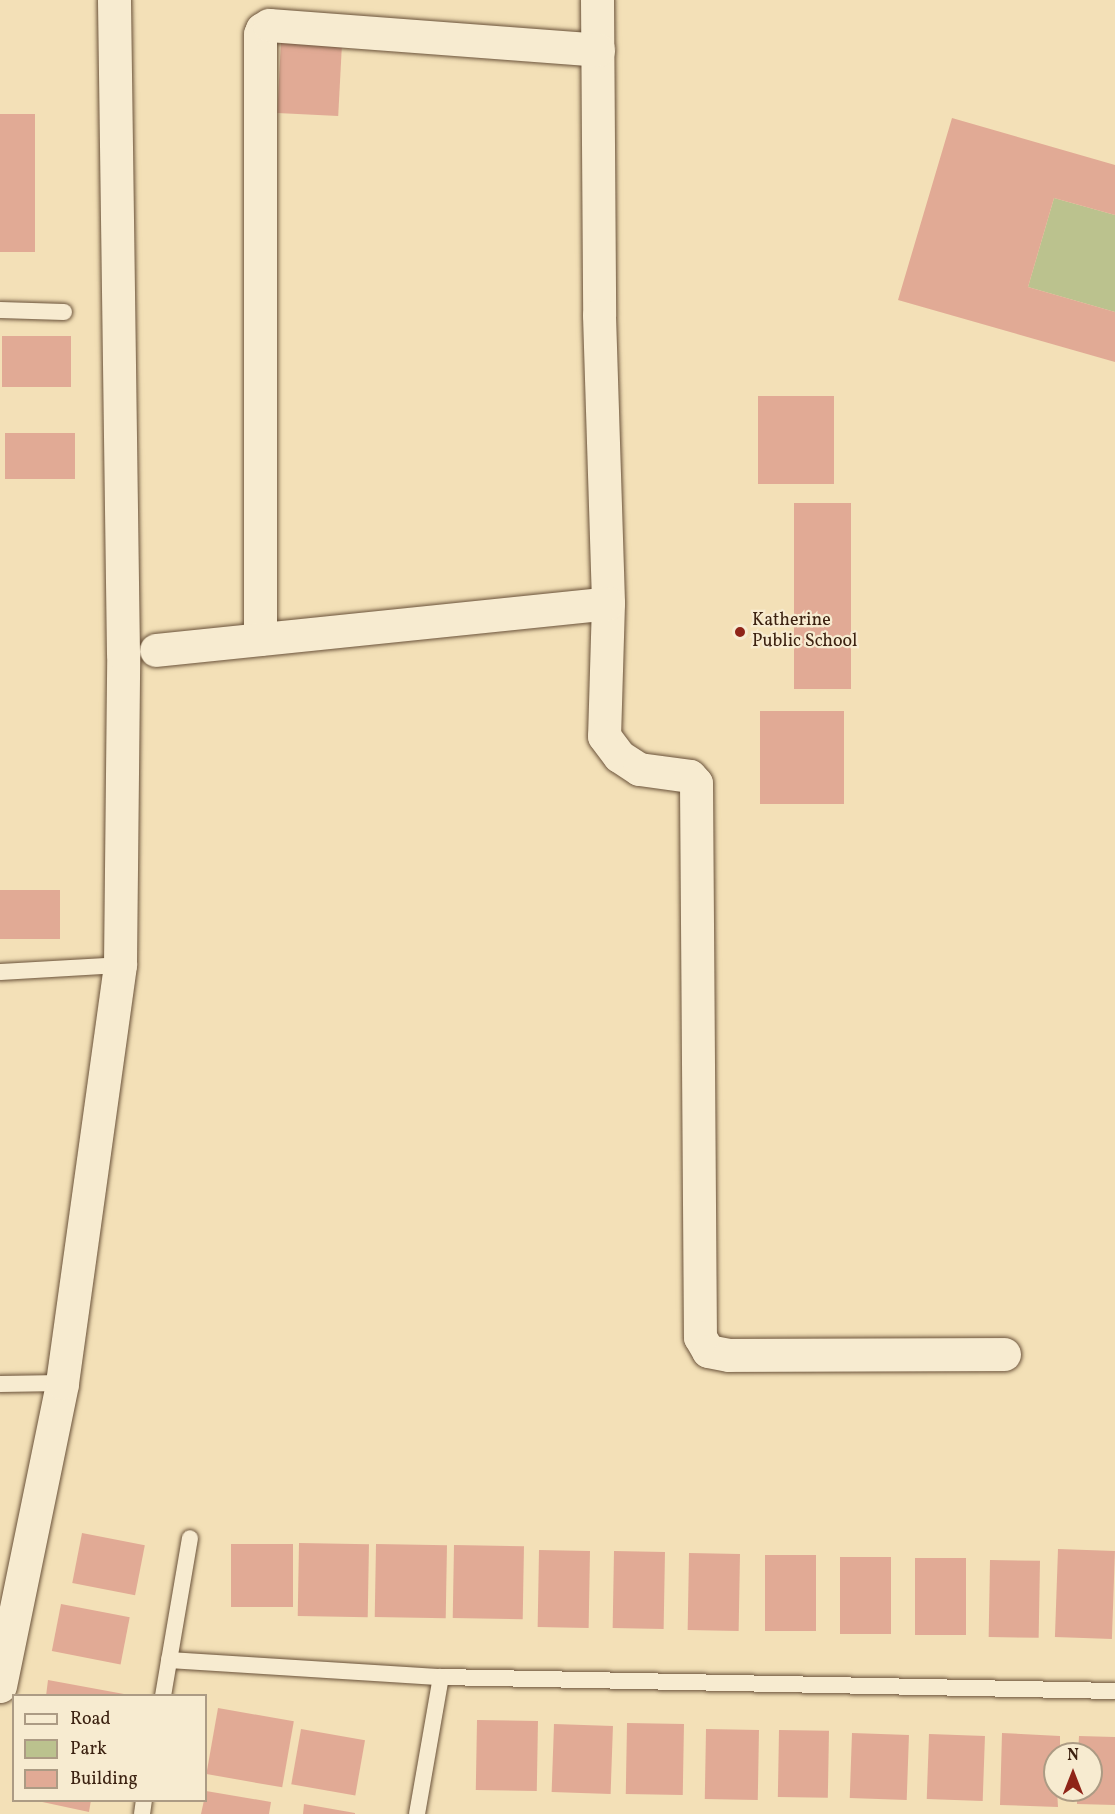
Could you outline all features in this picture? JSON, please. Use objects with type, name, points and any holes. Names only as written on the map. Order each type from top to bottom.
[{"type":"street","points":[[0,1686],[62,1383],[120,965],[123,654],[114,0]]},
{"type":"street","points":[[597,0],[600,315],[608,603],[604,736],[619,756],[639,769],[690,776],[696,783],[700,1330],[703,1345],[708,1351],[729,1356],[1004,1354]]},
{"type":"street","points":[[260,639],[260,34],[262,29],[269,25],[598,50]]},
{"type":"street","points":[[156,650],[608,603]]},
{"type":"lane","points":[[0,310],[64,312]]},
{"type":"lane","points":[[0,972],[120,965]]},
{"type":"lane","points":[[0,1383],[62,1383]]},
{"type":"lane","points":[[163,1694],[190,1538]]},
{"type":"lane","points":[[169,1660],[441,1677],[1115,1691]]},
{"type":"lane","points":[[417,1814],[441,1677]]},
{"type":"green space","points":[[1054,198],[1115,215],[1115,312],[1028,287]]},
{"type":"building","points":[[281,42],[342,45],[338,116],[277,113]]},
{"type":"building","points":[[0,114],[35,114],[35,252],[0,252]]},
{"type":"building","points":[[952,118],[1115,165],[1115,215],[1054,198],[1028,287],[1115,312],[1115,362],[898,300]]},
{"type":"building","points":[[2,336],[71,336],[71,387],[2,387]]},
{"type":"building","points":[[758,396],[834,396],[834,484],[758,484]]},
{"type":"building","points":[[5,433],[75,433],[75,479],[5,479]]},
{"type":"building","points":[[794,503],[851,503],[851,689],[794,689]]},
{"type":"building","points":[[760,711],[844,711],[844,804],[760,804]]},
{"type":"building","points":[[0,890],[60,890],[60,939],[0,939]]},
{"type":"building","points":[[82,1533],[145,1545],[135,1595],[72,1583]]},
{"type":"building","points":[[299,1543],[369,1544],[368,1617],[298,1616]]},
{"type":"building","points":[[231,1544],[293,1544],[293,1607],[231,1607]]},
{"type":"building","points":[[376,1544],[447,1545],[446,1618],[375,1617]]},
{"type":"building","points":[[454,1545],[524,1546],[523,1619],[453,1618]]},
{"type":"building","points":[[1058,1549],[1115,1551],[1112,1639],[1055,1637]]},
{"type":"building","points":[[539,1550],[590,1551],[589,1628],[538,1627]]},
{"type":"building","points":[[614,1551],[665,1552],[664,1629],[613,1628]]},
{"type":"building","points":[[689,1553],[740,1554],[739,1631],[688,1630]]},
{"type":"building","points":[[765,1555],[816,1555],[816,1631],[765,1631]]},
{"type":"building","points":[[840,1557],[891,1557],[891,1634],[840,1634]]},
{"type":"building","points":[[915,1558],[966,1558],[966,1635],[915,1635]]},
{"type":"building","points":[[990,1560],[1040,1561],[1039,1638],[989,1637]]},
{"type":"building","points":[[61,1604],[130,1617],[121,1664],[52,1651]]},
{"type":"building","points":[[48,1680],[124,1694],[46,1694]]},
{"type":"building","points":[[218,1708],[294,1721],[282,1787],[207,1774]]},
{"type":"building","points":[[477,1720],[538,1721],[537,1791],[476,1790]]},
{"type":"building","points":[[627,1723],[684,1724],[683,1795],[626,1794]]},
{"type":"building","points":[[554,1724],[613,1726],[611,1794],[552,1792]]},
{"type":"building","points":[[301,1729],[365,1740],[355,1795],[291,1784]]},
{"type":"building","points":[[706,1729],[759,1730],[758,1800],[705,1799]]},
{"type":"building","points":[[779,1730],[829,1731],[828,1798],[778,1797]]},
{"type":"building","points":[[852,1733],[909,1735],[907,1800],[850,1798]]},
{"type":"building","points":[[1002,1733],[1060,1736],[1060,1742],[1043,1742],[1043,1802],[1058,1802],[1058,1807],[1000,1805]]},
{"type":"building","points":[[929,1734],[985,1736],[983,1801],[927,1799]]},
{"type":"building","points":[[1079,1736],[1115,1737],[1115,1805],[1077,1804],[1077,1802],[1103,1802],[1103,1742],[1079,1742]]},
{"type":"building","points":[[207,1791],[271,1802],[269,1814],[201,1814],[204,1802],[207,1802]]},
{"type":"building","points":[[42,1802],[91,1802],[89,1812]]},
{"type":"building","points":[[304,1804],[355,1813],[355,1814],[303,1814]]},
{"type":"place","name":"Katherine Public School","points":[[740,632]]}]
